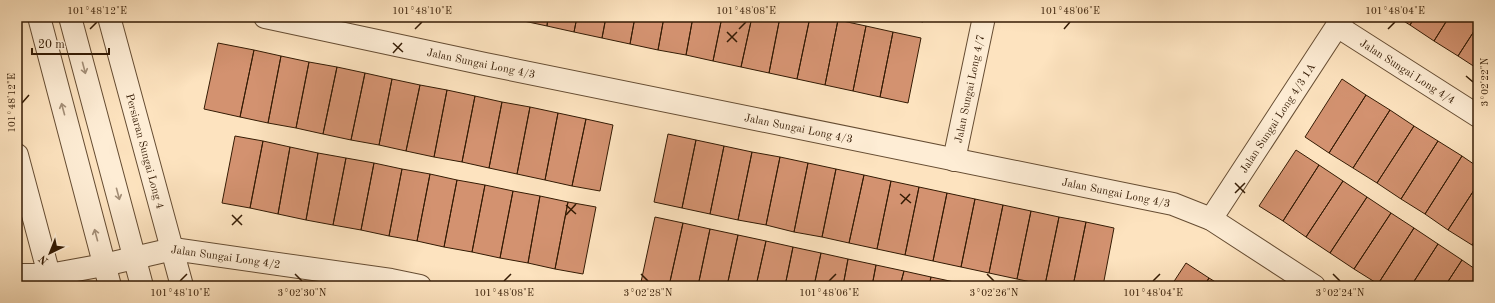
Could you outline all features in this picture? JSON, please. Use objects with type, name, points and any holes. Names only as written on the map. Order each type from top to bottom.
[{"type":"street","points":[[38,17],[110,286]]},
{"type":"street","points":[[70,17],[142,286]]},
{"type":"street","name":"Persiaran Sungai Long 4","points":[[109,17],[182,286]]},
{"type":"street","name":"Jalan Sungai Long 4/3","points":[[265,17],[485,64],[1174,204],[1211,219],[1314,286]]},
{"type":"street","name":"Jalan Sungai Long 4/7","points":[[954,160],[984,17]]},
{"type":"street","name":"Jalan Sungai Long 4/4","points":[[1340,22],[1478,116]]},
{"type":"street","name":"Jalan Sungai Long 4/3 1A","points":[[1211,219],[1340,22]]},
{"type":"street","points":[[17,154],[51,280]]},
{"type":"street","name":"Jalan Sungai Long 4/2","points":[[17,275],[51,280],[104,265],[173,249],[391,280],[420,286]]},
{"type":"building","points":[[519,17],[548,17],[547,26],[519,20]]},
{"type":"building","points":[[548,17],[577,17],[574,32],[547,26]]},
{"type":"building","points":[[577,17],[606,17],[602,38],[574,32]]},
{"type":"building","points":[[606,17],[635,17],[630,44],[602,38]]},
{"type":"building","points":[[635,17],[664,17],[658,50],[630,44]]},
{"type":"building","points":[[664,17],[693,17],[686,55],[658,50]]},
{"type":"building","points":[[693,17],[722,17],[713,61],[686,55]]},
{"type":"building","points":[[722,17],[752,17],[741,67],[713,61]]},
{"type":"building","points":[[752,17],[780,17],[769,73],[741,67]]},
{"type":"building","points":[[780,17],[810,17],[797,79],[769,73]]},
{"type":"building","points":[[810,17],[824,17],[838,20],[825,85],[797,79]]},
{"type":"building","points":[[899,17],[924,17],[923,22]]},
{"type":"building","points":[[1397,17],[1415,17],[1410,25]]},
{"type":"building","points":[[1415,17],[1449,17],[1434,41],[1410,25]]},
{"type":"building","points":[[1449,17],[1478,17],[1478,25],[1458,56],[1434,41]]},
{"type":"building","points":[[838,20],[866,26],[853,91],[825,85]]},
{"type":"building","points":[[1478,25],[1478,69],[1458,56]]},
{"type":"building","points":[[866,26],[893,32],[880,97],[853,91]]},
{"type":"building","points":[[893,32],[921,38],[908,103],[880,97]]},
{"type":"building","points":[[218,43],[254,50],[240,117],[204,109]]},
{"type":"building","points":[[254,50],[281,56],[268,123],[240,117]]},
{"type":"building","points":[[281,56],[309,62],[296,128],[268,123]]},
{"type":"building","points":[[309,62],[337,67],[323,134],[296,128]]},
{"type":"building","points":[[337,67],[365,73],[351,140],[323,134]]},
{"type":"building","points":[[365,73],[392,79],[379,145],[351,140]]},
{"type":"building","points":[[392,79],[420,85],[406,151],[379,145]]},
{"type":"building","points":[[1342,79],[1366,95],[1329,153],[1305,137]]},
{"type":"building","points":[[420,85],[447,90],[434,157],[406,151]]},
{"type":"building","points":[[447,90],[475,96],[462,162],[434,157]]},
{"type":"building","points":[[1366,95],[1390,110],[1353,168],[1329,153]]},
{"type":"building","points":[[475,96],[502,102],[489,168],[462,162]]},
{"type":"building","points":[[502,102],[530,107],[517,174],[489,168]]},
{"type":"building","points":[[530,107],[558,113],[545,180],[517,174]]},
{"type":"building","points":[[1390,110],[1414,126],[1377,183],[1353,168]]},
{"type":"building","points":[[558,113],[586,119],[572,186],[545,180]]},
{"type":"building","points":[[586,119],[613,125],[600,191],[572,186]]},
{"type":"building","points":[[1414,126],[1438,141],[1401,199],[1377,183]]},
{"type":"building","points":[[668,134],[696,140],[682,208],[654,202]]},
{"type":"building","points":[[235,136],[263,141],[250,208],[222,203]]},
{"type":"building","points":[[696,140],[724,146],[710,214],[682,208]]},
{"type":"building","points":[[263,141],[290,147],[278,214],[250,208]]},
{"type":"building","points":[[1438,141],[1462,156],[1425,214],[1401,199]]},
{"type":"building","points":[[724,146],[752,152],[738,220],[710,214]]},
{"type":"building","points":[[290,147],[318,153],[306,220],[278,214]]},
{"type":"building","points":[[1296,150],[1319,165],[1283,221],[1259,206]]},
{"type":"building","points":[[752,152],[780,157],[766,225],[738,220]]},
{"type":"building","points":[[318,153],[346,158],[333,225],[306,220]]},
{"type":"building","points":[[1462,156],[1478,167],[1478,184],[1448,230],[1425,214]]},
{"type":"building","points":[[780,157],[808,163],[794,232],[766,225]]},
{"type":"building","points":[[346,158],[374,163],[361,230],[333,225]]},
{"type":"building","points":[[374,163],[402,169],[389,236],[361,230]]},
{"type":"building","points":[[808,163],[836,169],[822,237],[794,232]]},
{"type":"building","points":[[1319,165],[1343,181],[1306,237],[1283,221]]},
{"type":"building","points":[[402,169],[430,174],[417,241],[389,236]]},
{"type":"building","points":[[836,169],[864,175],[849,243],[822,237]]},
{"type":"building","points":[[430,174],[457,180],[444,247],[417,241]]},
{"type":"building","points":[[864,175],[891,181],[877,249],[849,243]]},
{"type":"building","points":[[457,180],[485,185],[472,252],[444,247]]},
{"type":"building","points":[[891,181],[919,187],[905,255],[877,249]]},
{"type":"building","points":[[1343,181],[1367,197],[1330,253],[1306,237]]},
{"type":"building","points":[[1478,184],[1478,236],[1472,245],[1448,230]]},
{"type":"building","points":[[485,185],[513,191],[500,258],[472,252]]},
{"type":"building","points":[[919,187],[947,193],[933,261],[905,255]]},
{"type":"building","points":[[513,191],[540,196],[528,263],[500,258]]},
{"type":"building","points":[[947,193],[975,199],[961,267],[933,261]]},
{"type":"building","points":[[540,196],[568,202],[555,269],[528,263]]},
{"type":"building","points":[[1367,197],[1391,213],[1354,269],[1330,253]]},
{"type":"building","points":[[975,199],[1003,205],[989,273],[961,267]]},
{"type":"building","points":[[568,202],[596,207],[583,274],[555,269]]},
{"type":"building","points":[[1003,205],[1031,211],[1017,279],[989,273]]},
{"type":"building","points":[[1031,211],[1059,217],[1045,285],[1017,279]]},
{"type":"building","points":[[1391,213],[1414,228],[1378,284],[1354,269]]},
{"type":"building","points":[[655,217],[683,223],[669,286],[658,286],[641,282]]},
{"type":"building","points":[[1059,217],[1086,222],[1073,286],[1045,285]]},
{"type":"building","points":[[1086,222],[1114,228],[1103,286],[1073,286]]},
{"type":"building","points":[[683,223],[710,229],[698,286],[669,286]]},
{"type":"building","points":[[1414,228],[1438,244],[1411,286],[1380,286],[1378,284]]},
{"type":"building","points":[[710,229],[738,235],[727,286],[698,286]]},
{"type":"building","points":[[738,235],[766,241],[756,286],[727,286]]},
{"type":"building","points":[[1478,236],[1478,249],[1472,245]]},
{"type":"building","points":[[766,241],[793,247],[785,286],[756,286]]},
{"type":"building","points":[[1438,244],[1462,260],[1445,286],[1411,286]]},
{"type":"building","points":[[793,247],[821,253],[814,286],[785,286]]},
{"type":"building","points":[[821,253],[848,259],[843,286],[814,286]]},
{"type":"building","points":[[848,259],[876,265],[872,286],[843,286]]},
{"type":"building","points":[[1462,260],[1478,271],[1478,286],[1445,286]]},
{"type":"building","points":[[1186,263],[1209,278],[1204,286],[1171,286]]},
{"type":"building","points":[[876,265],[904,271],[900,286],[872,286]]},
{"type":"building","points":[[904,271],[931,277],[929,286],[900,286]]},
{"type":"building","points":[[931,277],[959,283],[958,286],[929,286]]},
{"type":"building","points":[[1209,278],[1222,286],[1204,286]]},
{"type":"building","points":[[959,283],[971,286],[958,286]]}]
